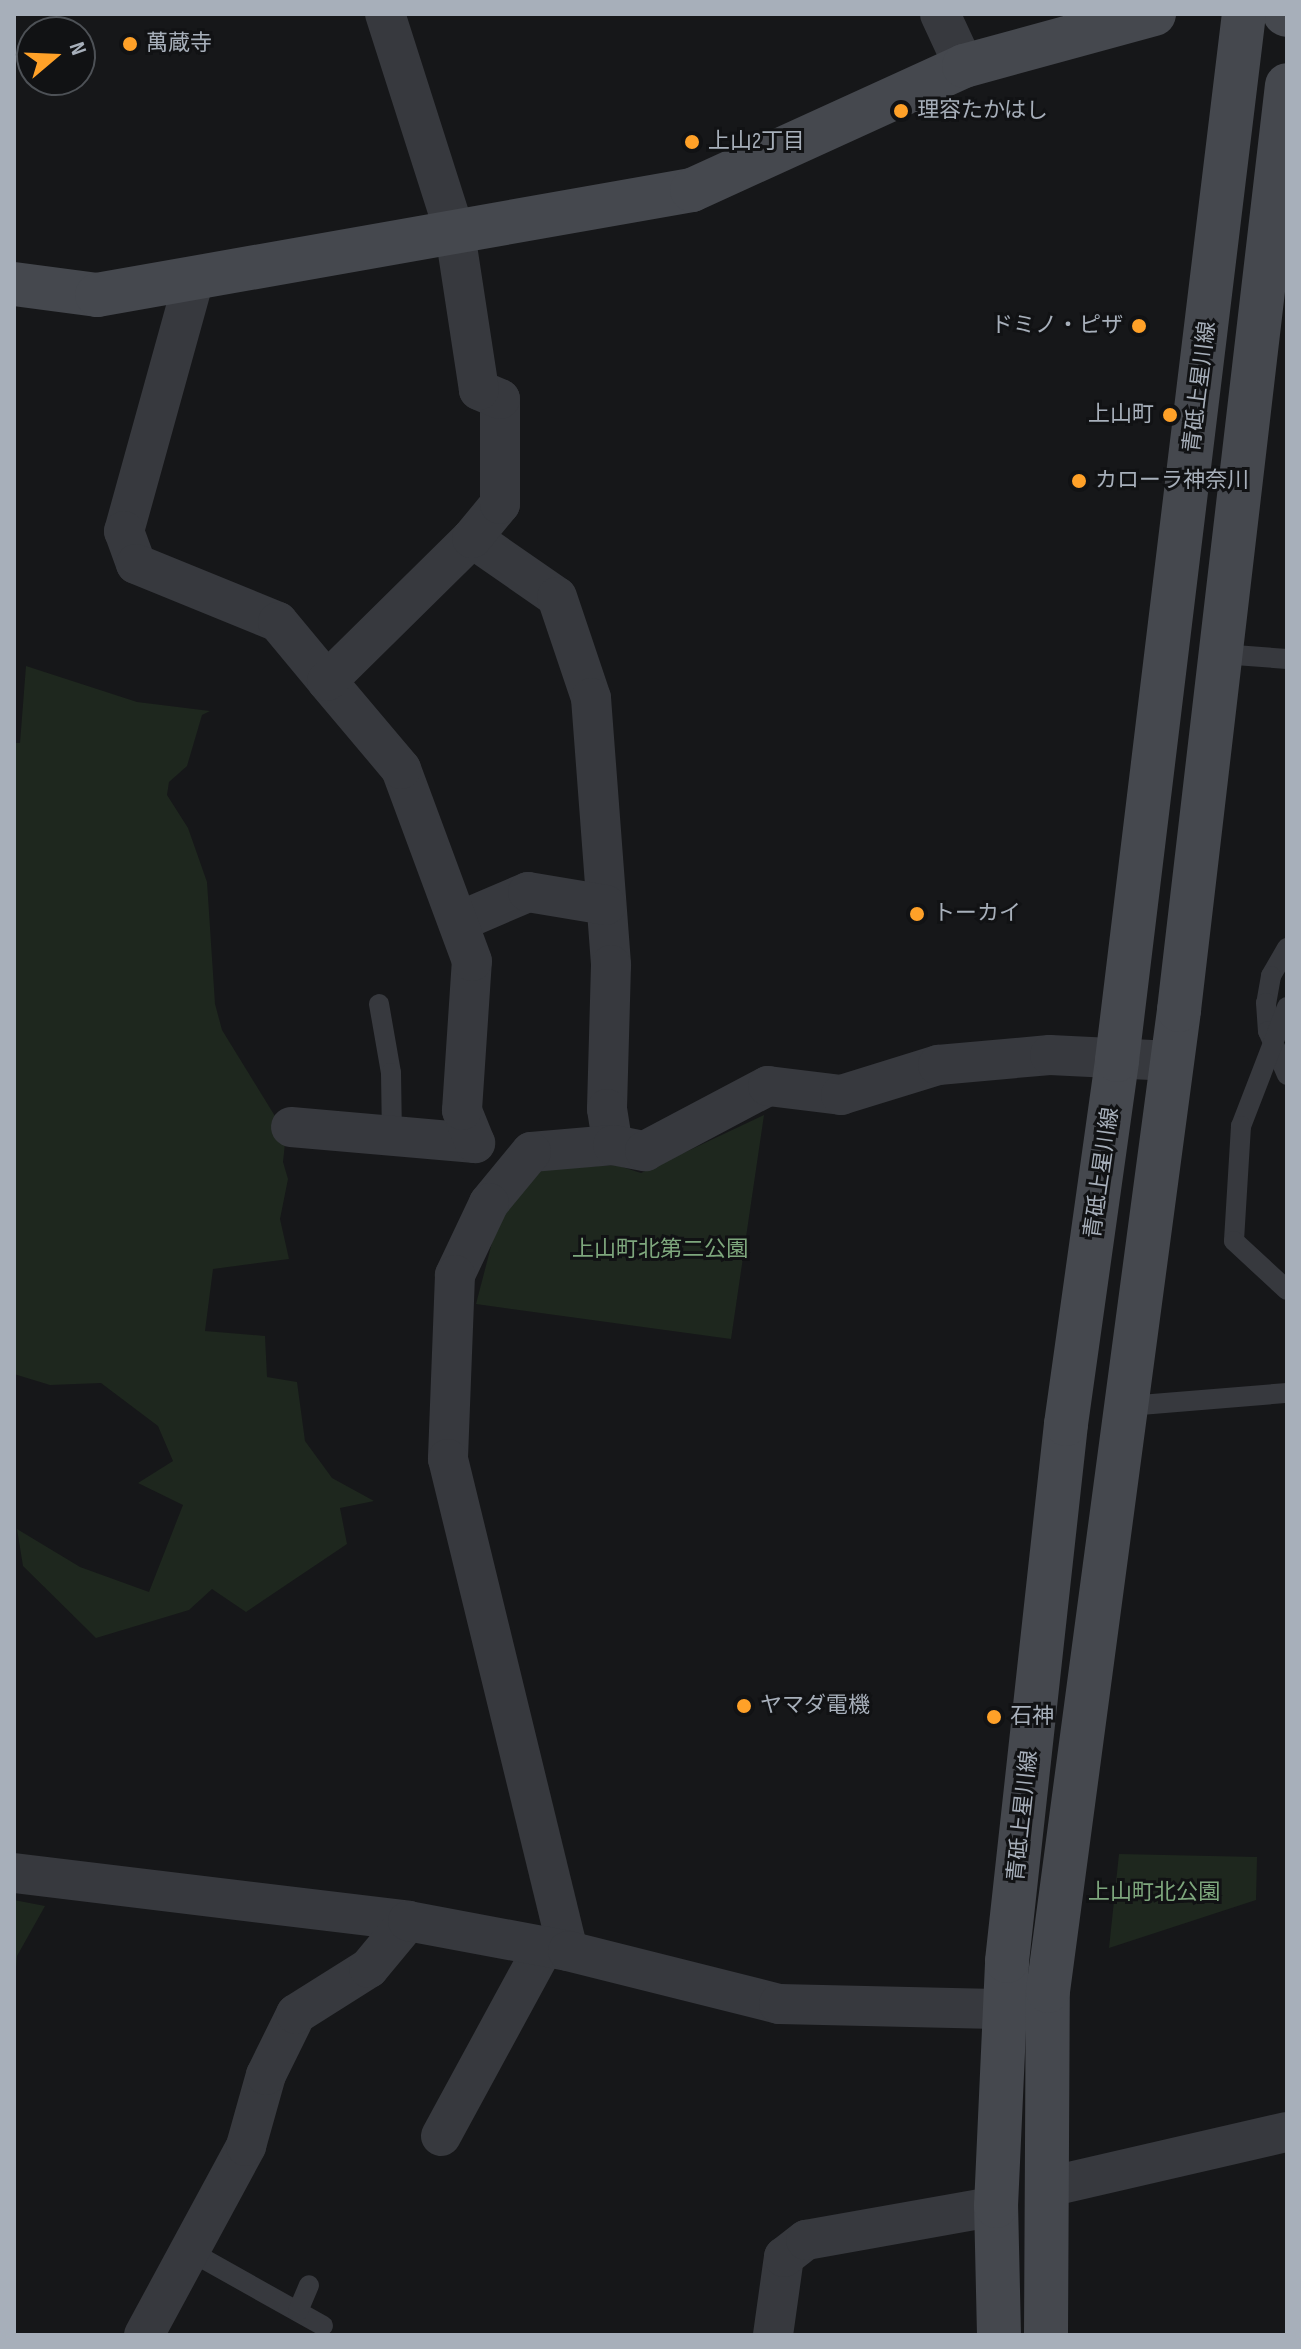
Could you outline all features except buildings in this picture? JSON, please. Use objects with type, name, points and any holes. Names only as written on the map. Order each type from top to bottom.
[{"type":"main road","points":[[14,284],[97,295],[692,190],[964,66],[1154,14]]},
{"type":"main road","name":"青砥上星川線","points":[[999,2335],[996,2206],[1002,2011],[1066,1424],[1117,1060],[1244,14]]},
{"type":"main road","name":"青砥上星川線","points":[[1046,2335],[1048,2010],[1172,1061],[1287,85]]},
{"type":"street","points":[[327,681],[472,538],[500,504],[500,399],[479,390],[455,233],[385,14]]},
{"type":"street","points":[[940,14],[964,66]]},
{"type":"street","points":[[194,279],[124,531],[136,564],[278,622],[401,769],[472,961],[462,1110],[475,1143]]},
{"type":"street","points":[[472,538],[557,597],[591,698],[611,965],[607,1109],[613,1145]]},
{"type":"street","points":[[458,922],[528,892],[606,905]]},
{"type":"street","points":[[291,1127],[475,1143],[531,1152],[613,1145],[645,1151],[768,1086],[841,1095],[938,1065],[1050,1055],[1172,1061]]},
{"type":"street","points":[[441,2136],[556,1948],[448,1459],[455,1275],[489,1203],[531,1152]]},
{"type":"street","points":[[14,1873],[408,1921],[556,1948],[779,2004],[1048,2010]]},
{"type":"street","points":[[144,2335],[186,2249],[246,2146],[266,2075],[296,2014],[369,1968],[408,1921]]},
{"type":"street","points":[[1048,2187],[1287,2132]]},
{"type":"street","points":[[773,2335],[784,2257],[806,2240],[996,2206]]},
{"type":"lane","points":[[1221,654],[1287,659]]},
{"type":"lane","points":[[1287,948],[1271,976],[1266,1003],[1268,1031],[1287,1075]]},
{"type":"lane","points":[[379,1004],[391,1073],[392,1136]]},
{"type":"lane","points":[[1287,1007],[1241,1126],[1234,1241],[1287,1290]]},
{"type":"lane","points":[[1128,1406],[1287,1393]]},
{"type":"lane","points":[[186,2249],[323,2326]]},
{"type":"lane","points":[[298,2311],[309,2285]]},
{"type":"green space","points":[[26,666],[137,702],[210,711],[202,715],[187,766],[169,782],[167,795],[188,828],[207,882],[215,1004],[222,1030],[286,1134],[283,1162],[288,1179],[280,1219],[289,1259],[213,1269],[205,1331],[265,1336],[267,1377],[297,1382],[305,1441],[332,1478],[374,1501],[340,1508],[347,1544],[246,1612],[212,1589],[189,1610],[96,1638],[23,1566],[17,1529],[80,1567],[149,1592],[183,1505],[138,1483],[173,1461],[158,1426],[101,1383],[50,1385],[14,1374],[14,743],[20,743]]},
{"type":"green space","name":"上山町北第二公園","points":[[764,1115],[731,1339],[476,1304],[500,1212],[531,1170],[616,1165],[641,1173]]},
{"type":"green space","name":"上山町北公園","points":[[1119,1854],[1257,1857],[1256,1900],[1109,1948]]},
{"type":"green space","points":[[14,1900],[45,1906],[17,1956],[14,1992]]},
{"type":"place","name":"萬蔵寺","points":[[130,44]]},
{"type":"place","name":"理容たかはし","points":[[901,111]]},
{"type":"place","name":"上山2丁目","points":[[692,142]]},
{"type":"place","name":"ドミノ・ピザ","points":[[1139,326]]},
{"type":"place","name":"上山町","points":[[1170,415]]},
{"type":"place","name":"カローラ神奈川","points":[[1079,481]]},
{"type":"place","name":"トーカイ","points":[[917,914]]},
{"type":"place","name":"ヤマダ電機","points":[[744,1706]]},
{"type":"place","name":"石神","points":[[994,1717]]}]
